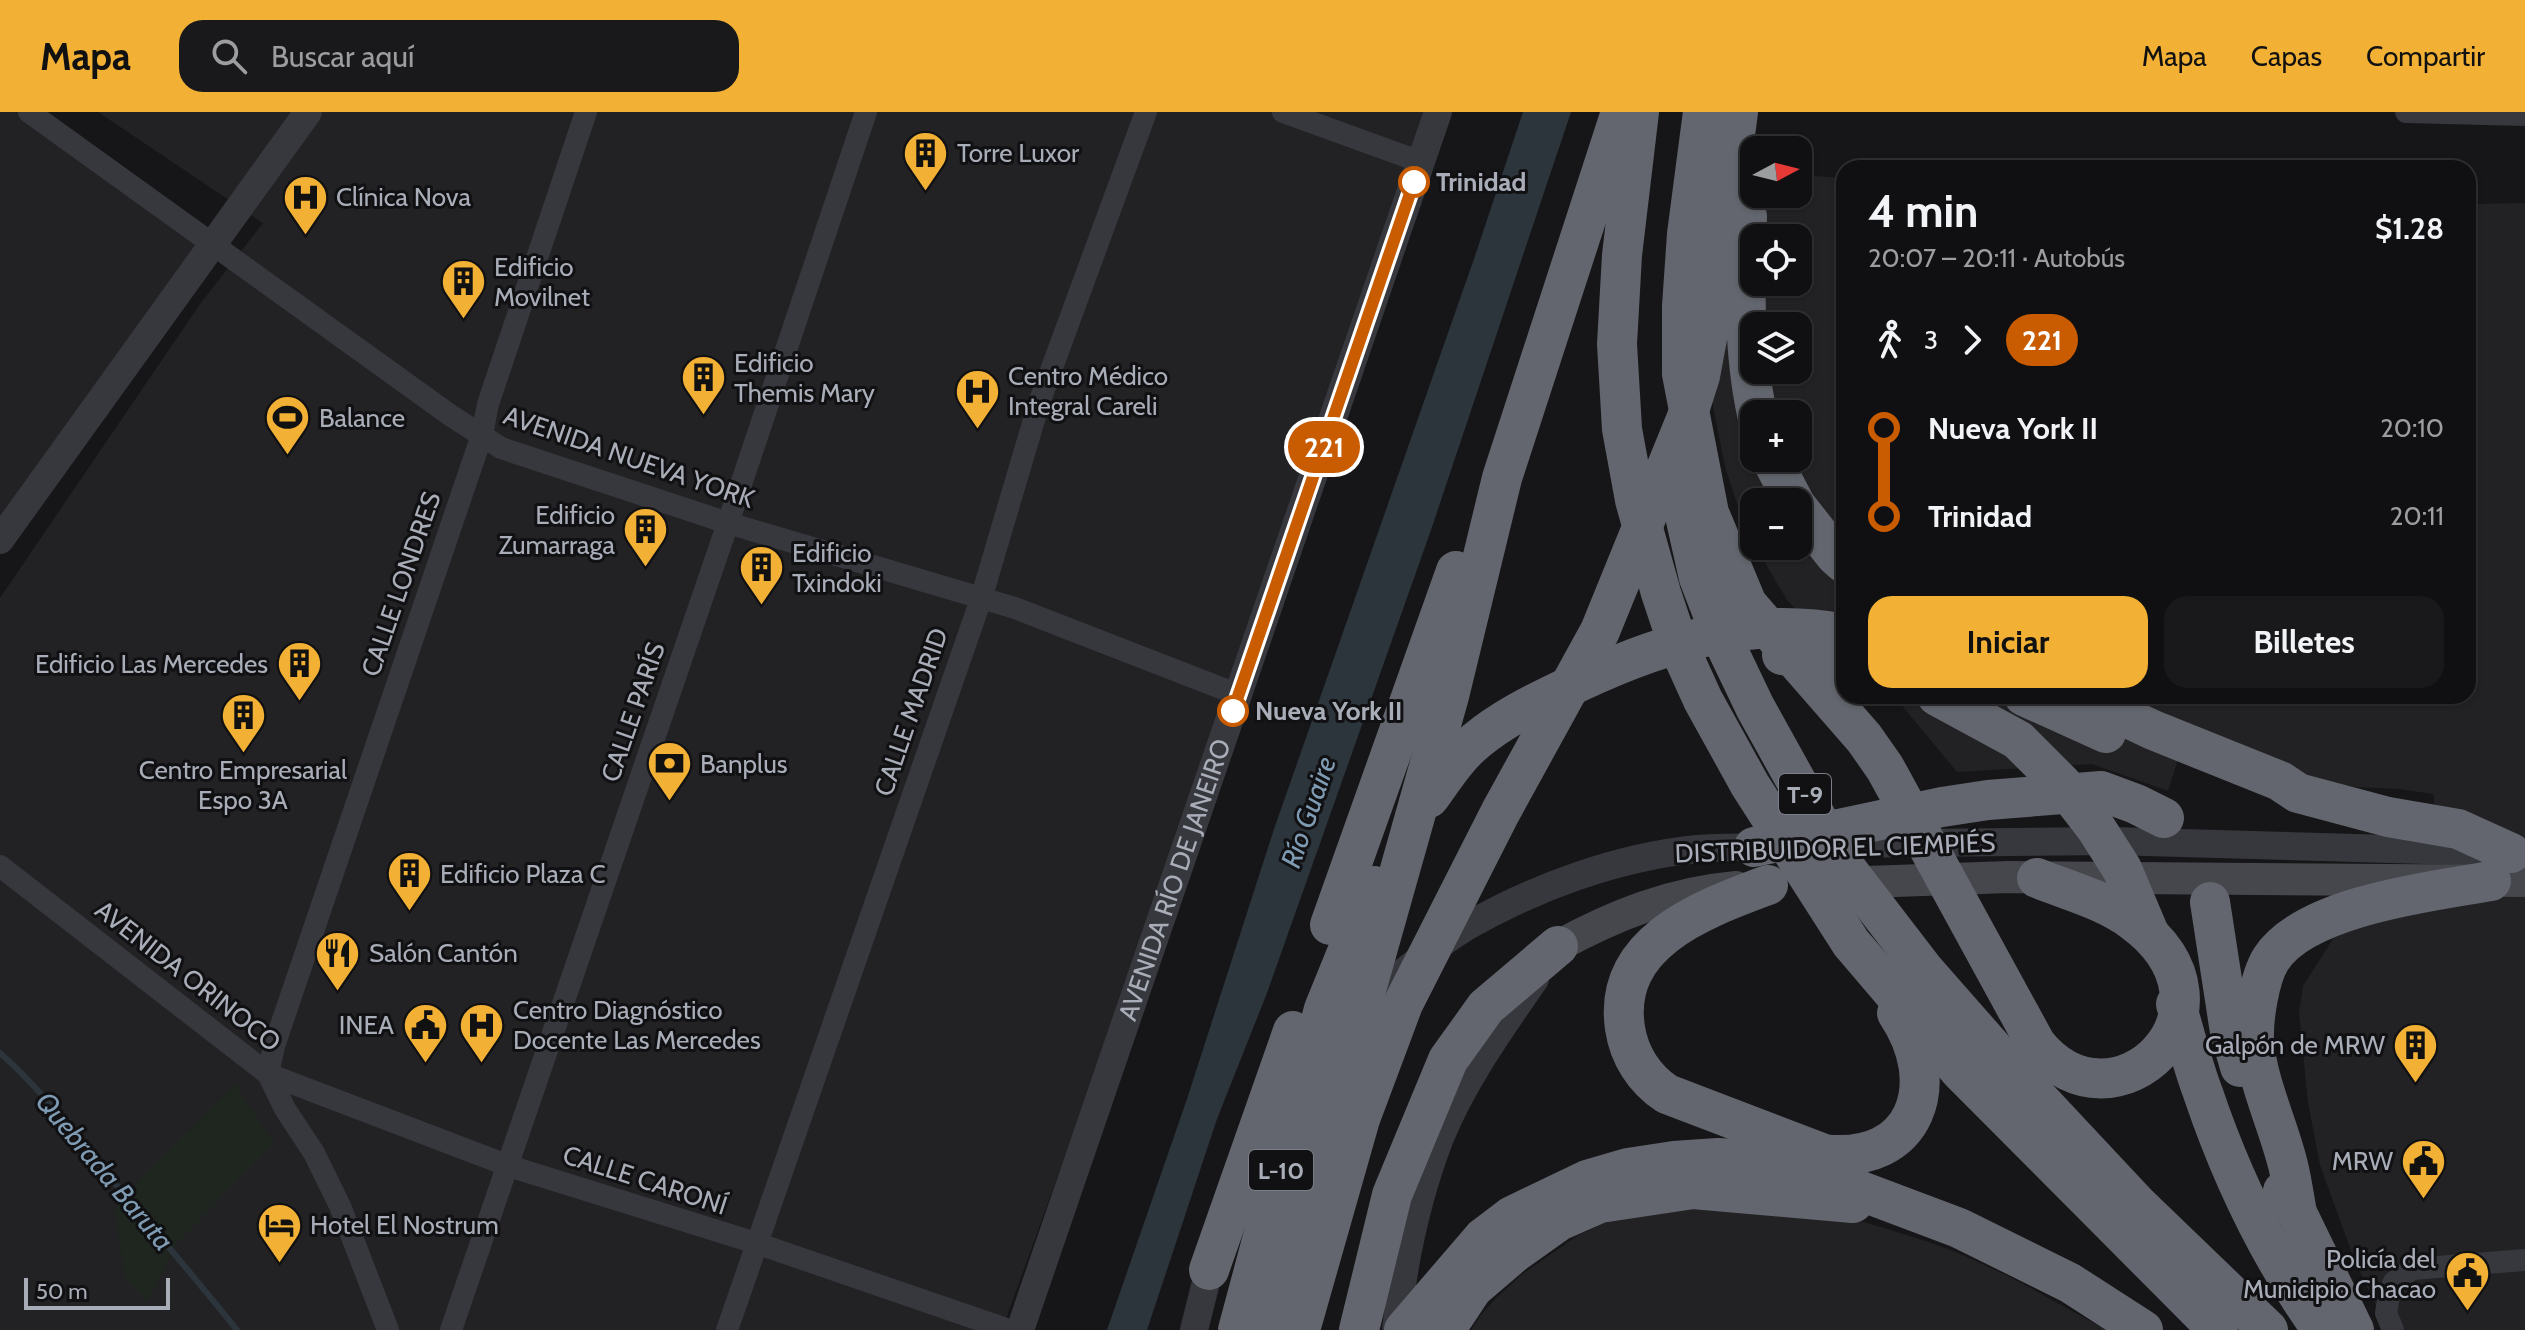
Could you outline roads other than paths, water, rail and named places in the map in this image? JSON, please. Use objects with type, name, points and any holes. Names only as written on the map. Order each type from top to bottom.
[{"type":"highway","points":[[1270,1330],[1449,696],[1502,478],[1621,112]]},
{"type":"highway","name":"T-9","points":[[1639,112],[1622,255],[1617,344],[1622,429],[1635,500],[1661,593],[1679,647],[1703,700],[1750,785],[1851,943],[1961,1072],[2218,1330]]},
{"type":"highway","name":"T-9","points":[[1686,112],[1662,307],[1670,429],[1682,507],[1699,578],[1723,640],[1755,707],[1841,862],[1924,970],[2019,1078],[2137,1204],[2268,1330]]},
{"type":"highway","points":[[1703,112],[1687,234],[1682,306],[1682,374],[1709,513],[1747,604],[1864,738],[1885,768],[2043,1053],[2060,1066],[2086,1077],[2113,1077],[2135,1071],[2161,1051],[2177,1022],[2178,978],[2169,958],[2148,933],[2123,914],[2037,878]]},
{"type":"highway","points":[[1738,112],[1732,273],[1754,400]]},
{"type":"highway","points":[[1300,1330],[1360,1119],[1403,1004],[1500,813],[1600,631],[1687,417],[1747,217],[1755,112]]},
{"type":"highway","points":[[1209,1270],[1472,524],[1502,478]]},
{"type":"highway","points":[[1812,527],[1836,554]]},
{"type":"highway","points":[[1474,742],[1519,711],[1634,656],[1689,640],[1750,628],[1814,628],[1836,632]]},
{"type":"highway","points":[[1474,742],[1525,726],[1645,672],[1698,657],[1757,652],[1836,663]]},
{"type":"highway","points":[[1952,704],[2018,740],[2062,784],[2096,828],[2122,869],[2173,993],[2202,1092],[2230,1163],[2282,1270],[2322,1330]]},
{"type":"highway","points":[[2042,704],[2148,752],[2274,797],[2298,793]]},
{"type":"highway","points":[[2098,704],[2153,730],[2280,781],[2298,793],[2388,817],[2458,829],[2513,867]]},
{"type":"highway","name":"L-10","points":[[1238,1330],[1324,1009],[1371,891],[1419,812],[1445,775],[1474,742]]},
{"type":"highway","points":[[1754,847],[1948,824],[1988,800],[2101,791],[2164,818]]},
{"type":"highway","points":[[2297,1213],[2288,1165],[2267,1102],[2254,1042],[2261,985],[2271,959],[2292,938],[2345,912],[2513,867]]},
{"type":"highway","points":[[1768,885],[1709,908],[1677,926],[1658,939],[1634,969],[1626,992],[1624,1023],[1627,1040],[1638,1066],[1655,1086],[1667,1094],[1824,1154],[1862,1154],[1893,1140],[1906,1126],[1917,1104],[1920,1085],[1917,1061],[1905,1026],[1851,943]]},
{"type":"highway","points":[[2210,902],[2230,1032],[2263,1149],[2354,1330]]},
{"type":"highway","points":[[1359,1330],[1392,1195],[1448,1060],[1486,1007],[1558,946]]},
{"type":"highway","points":[[1404,1330],[1483,1238],[1512,1216],[1587,1180],[1628,1168],[1718,1158],[1797,1167],[1959,1228],[2070,1283],[2143,1330]]},
{"type":"highway","points":[[1445,1330],[1473,1288],[1514,1253],[1559,1221],[1600,1203],[1693,1189],[1905,1208]]},
{"type":"main road","name":"DISTRIBUIDOR EL CIEMPIÉS","points":[[1558,946],[1602,922],[1663,899],[1730,887],[2513,867]]},
{"type":"street","name":"AVENIDA NUEVA YORK","points":[[29,112],[450,415],[501,448],[728,523],[1015,608],[1239,695]]},
{"type":"street","points":[[0,540],[308,112]]},
{"type":"street","name":"CALLE LONDRES","points":[[268,1074],[279,1031],[482,435],[488,404],[586,112]]},
{"type":"street","name":"CALLE PARÍS","points":[[451,1330],[866,112]]},
{"type":"street","name":"CALLE MADRID","points":[[727,1330],[981,599],[1039,403],[1146,112]]},
{"type":"street","points":[[1283,112],[1421,162]]},
{"type":"street","name":"AVENIDA RÍO DE JANEIRO","points":[[1020,1330],[1438,112]]},
{"type":"street","points":[[2406,112],[2525,115]]},
{"type":"street","name":"DISTRIBUIDOR EL CIEMPIÉS","points":[[1948,824],[2112,841],[2513,867]]},
{"type":"street","name":"DISTRIBUIDOR EL CIEMPIÉS","points":[[1194,1330],[1209,1270],[1266,1155],[1331,1039],[1352,1014],[1463,929],[1506,905],[1571,879],[1646,857],[1697,849],[1754,847]]},
{"type":"street","name":"AVENIDA ORINOCO","points":[[0,866],[268,1074],[285,1109],[314,1153],[340,1206],[388,1330]]},
{"type":"street","name":"DISTRIBUIDOR EL CIEMPIÉS","points":[[1396,1330],[1402,1274],[1417,1203],[1441,1136],[1495,1038],[1558,946]]},
{"type":"street","name":"CALLE CARONÍ","points":[[268,1074],[509,1166],[756,1243],[1009,1330]]},
{"type":"street","points":[[2393,1330],[2386,1313],[2390,1290],[2394,1282],[2412,1269],[2525,1260]]},
{"type":"water","name":"Río Guaire","points":[[1523,112],[1571,112],[1431,530],[1267,993],[1217,1119],[1147,1330],[1107,1330],[1187,1099],[1274,829]]},
{"type":"waterway","name":"Quebrada Baruta","points":[[0,1053],[54,1109],[237,1330]]},
{"type":"place","name":"Trinidad","points":[[1414,182]]},
{"type":"place","name":"Torre Luxor","points":[[926,192]]},
{"type":"place","name":"Clínica Nova","points":[[305,236]]},
{"type":"place","name":"Edificio Movilnet","points":[[463,321]]},
{"type":"place","name":"Edificio Themis Mary","points":[[703,417]]},
{"type":"place","name":"Centro Médico Integral Careli","points":[[977,430]]},
{"type":"place","name":"Balance","points":[[288,457]]},
{"type":"place","name":"Edificio Zumarraga","points":[[646,569]]},
{"type":"place","name":"Edificio Txindoki","points":[[761,607]]},
{"type":"place","name":"Edificio Las Mercedes","points":[[299,703]]},
{"type":"place","name":"Nueva York II","points":[[1233,711]]},
{"type":"place","name":"Centro Empresarial Espo 3A","points":[[243,754]]},
{"type":"place","name":"Banplus","points":[[669,803]]},
{"type":"place","name":"Edificio Plaza C","points":[[409,913]]},
{"type":"place","name":"Salón Cantón","points":[[338,992]]},
{"type":"place","name":"INEA","points":[[425,1064]]},
{"type":"place","name":"Centro Diagnóstico Docente Las Mercedes","points":[[482,1064]]},
{"type":"place","name":"Galpón de MRW","points":[[2416,1084]]},
{"type":"place","name":"MRW","points":[[2424,1200]]},
{"type":"place","name":"Hotel El Nostrum","points":[[279,1264]]},
{"type":"place","name":"Policía del Municipio Chacao","points":[[2467,1313]]}]
